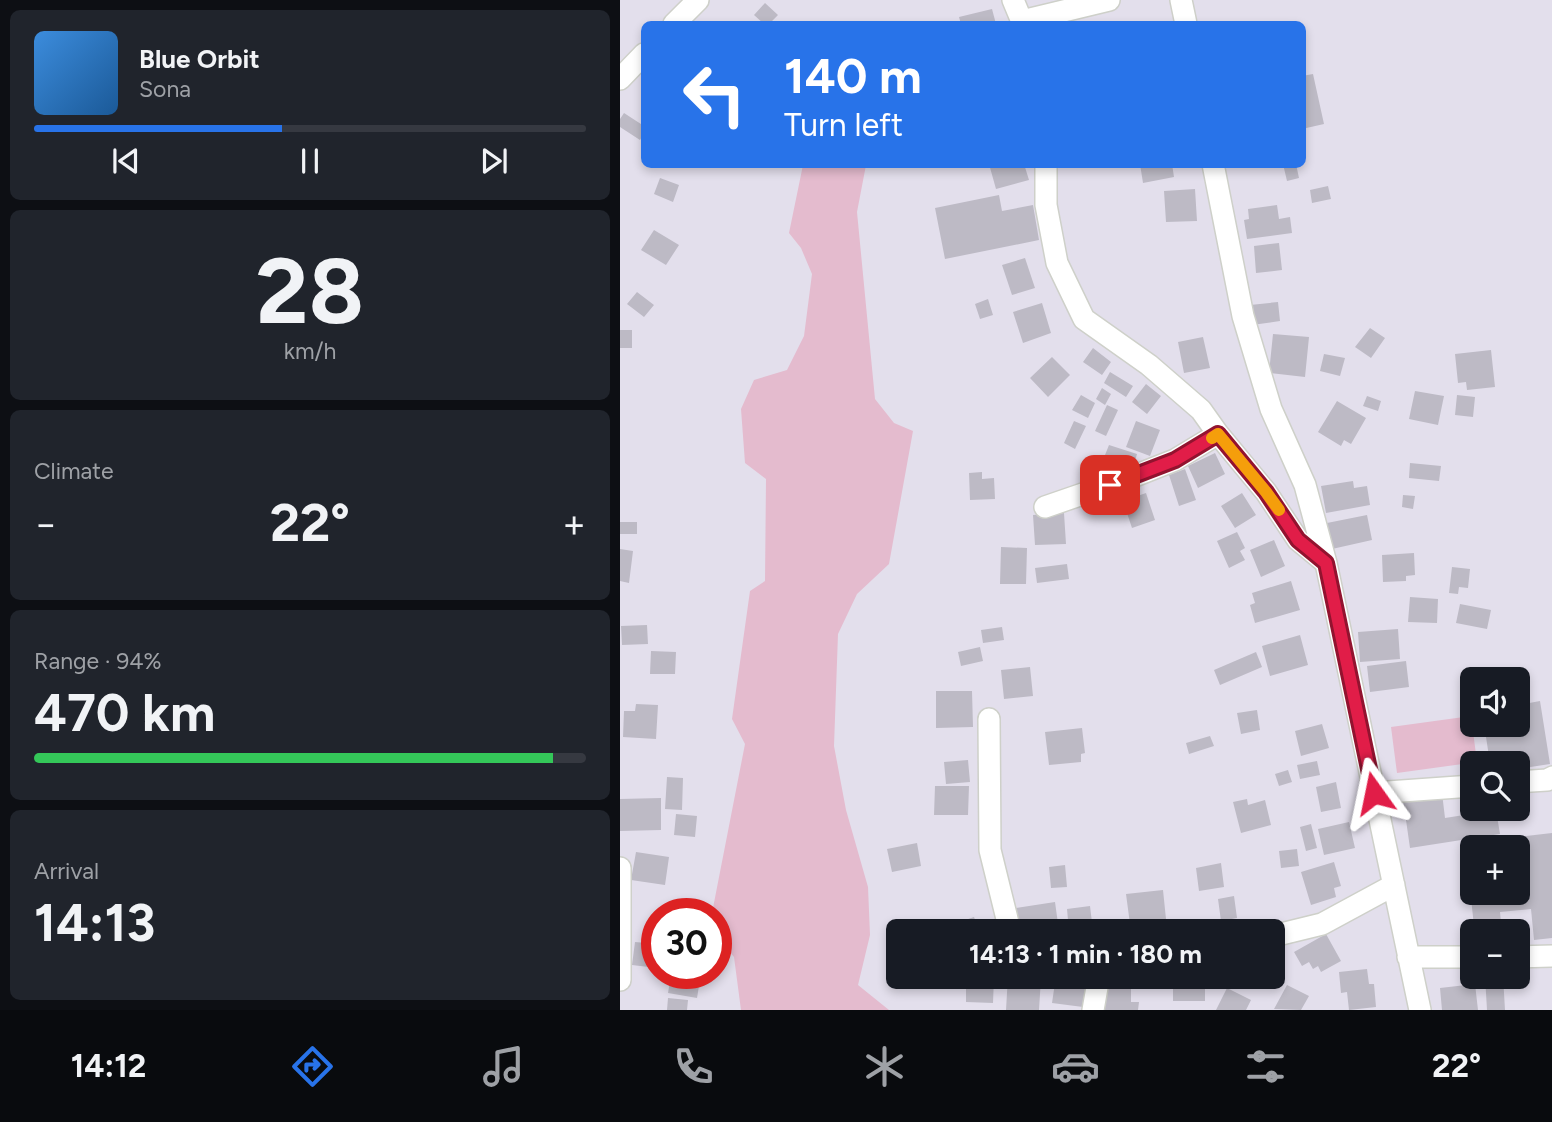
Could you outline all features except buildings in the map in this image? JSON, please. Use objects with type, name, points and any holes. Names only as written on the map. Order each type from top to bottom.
[{"type":"street","points":[[677,21],[698,0]]},
{"type":"street","points":[[1013,0],[1022,21]]},
{"type":"street","points":[[1030,21],[1109,0]]},
{"type":"street","points":[[1181,0],[1185,21]]},
{"type":"street","points":[[620,79],[641,57]]},
{"type":"street","points":[[1046,168],[1046,205],[1057,263],[1084,319],[1149,365],[1200,410],[1266,492],[1298,540],[1326,563]]},
{"type":"street","points":[[1214,168],[1243,316],[1271,409],[1305,485],[1326,563],[1420,1010]]},
{"type":"street","points":[[1045,507],[1175,460],[1218,434]]},
{"type":"street","points":[[989,719],[990,850],[1007,919]]},
{"type":"street","points":[[1530,781],[1553,777]]},
{"type":"street","points":[[1374,793],[1460,787]]},
{"type":"street","points":[[620,868],[620,980]]},
{"type":"street","points":[[1285,933],[1322,924],[1394,885]]},
{"type":"street","points":[[1530,957],[1553,956]]},
{"type":"street","points":[[1408,957],[1460,957]]},
{"type":"street","points":[[1093,1010],[1097,989]]},
{"type":"shaded area","points":[[802,168],[865,168],[857,212],[875,399],[894,423],[913,431],[889,564],[857,594],[838,634],[834,746],[846,810],[868,887],[870,935],[858,985],[889,1010],[741,1010],[732,955],[732,898],[715,898],[745,744],[732,719],[750,591],[765,581],[766,479],[745,463],[741,409],[754,380],[787,370],[804,336],[812,274],[801,248],[789,233]]},
{"type":"shaded area","points":[[1460,718],[1460,737],[1474,737],[1476,751],[1460,751],[1460,764],[1397,773],[1391,727]]},
{"type":"slow traffic","points":[[1212,438],[1218,434],[1279,510]]},
{"type":"route","points":[[1110,485],[1175,460],[1218,434],[1266,492],[1298,540],[1326,563],[1374,793]]}]
